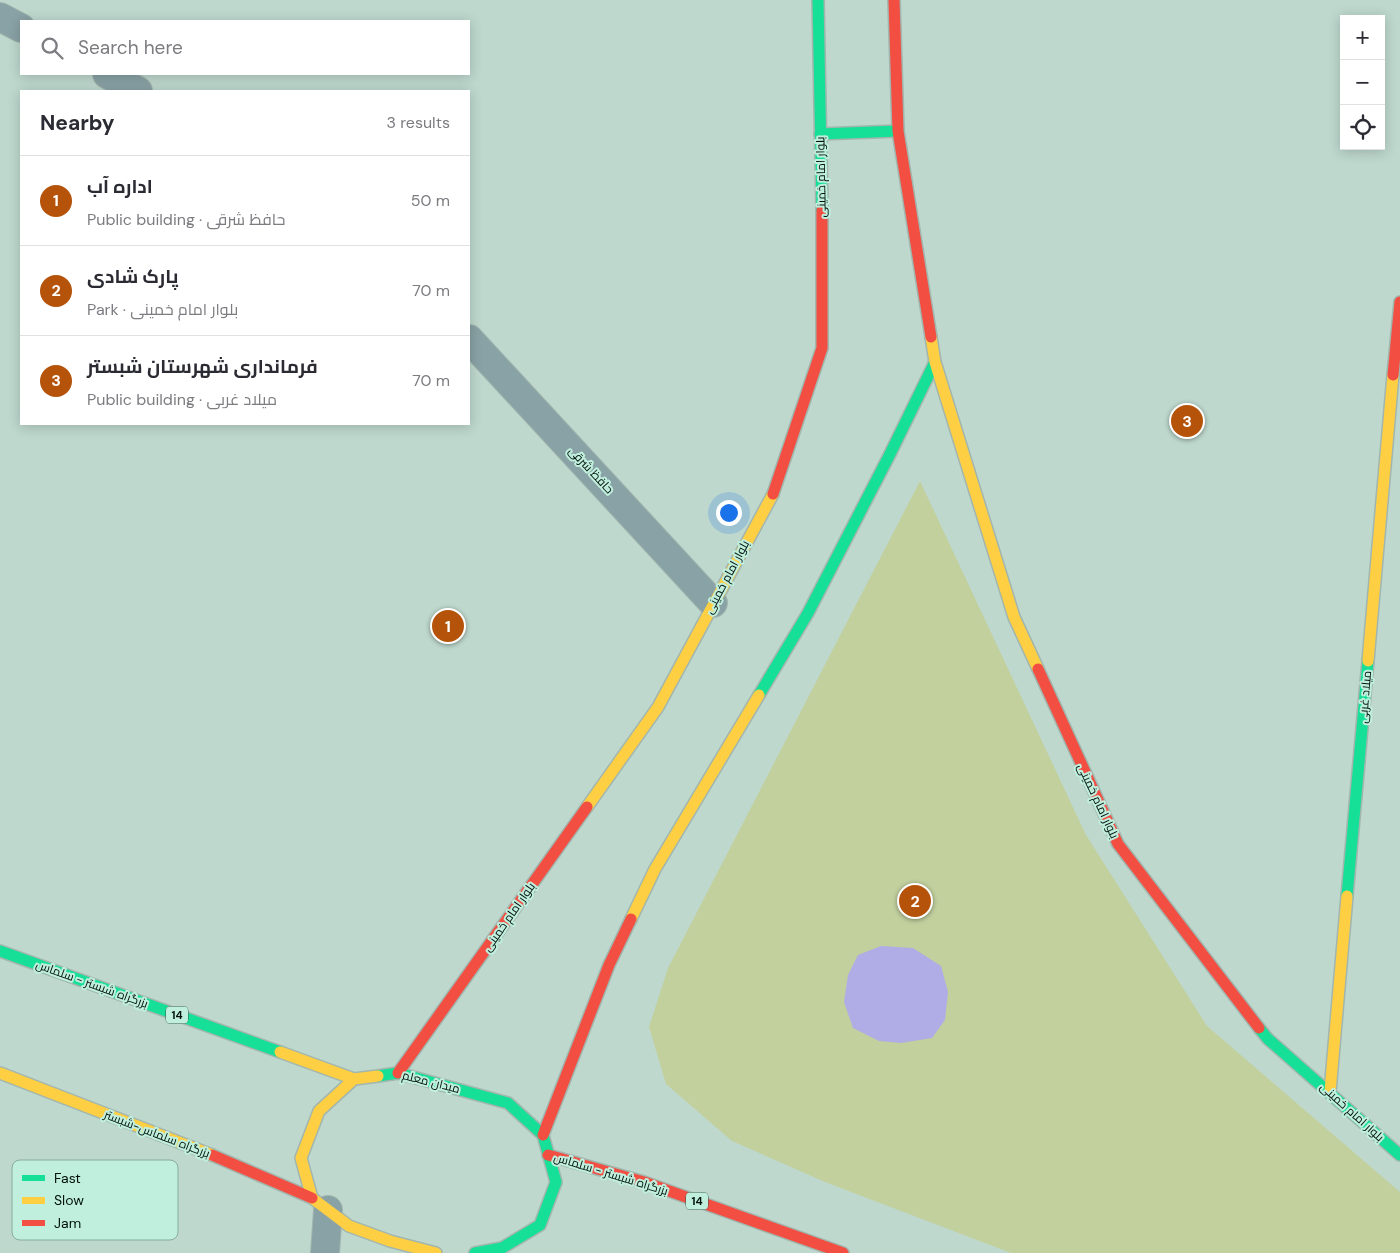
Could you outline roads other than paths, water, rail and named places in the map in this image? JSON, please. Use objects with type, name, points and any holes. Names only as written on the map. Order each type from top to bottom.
[{"type":"main road","name":"بلوار امام خمینی","points":[[398,1073],[658,707],[773,492],[822,348],[818,0]]},
{"type":"main road","name":"بلوار امام خمینی","points":[[894,0],[898,131],[935,362],[1014,617],[1118,844],[1268,1039],[1400,1156]]},
{"type":"main road","points":[[820,134],[898,131]]},
{"type":"main road","name":"میلاد غربی","points":[[1330,1092],[1400,302]]},
{"type":"main road","points":[[481,1253],[502,1248],[540,1226],[556,1182],[542,1134],[609,965],[655,870],[808,613],[935,362]]},
{"type":"main road","name":"بزرگراه شبستر - سلماس","points":[[0,951],[354,1079]]},
{"type":"main road","name":"بزرگراه سلماس-شبستر","points":[[0,1072],[224,1160],[320,1204]]},
{"type":"main road","name":"میدان معلم","points":[[354,1079],[398,1073],[508,1103],[542,1134]]},
{"type":"main road","points":[[354,1079],[319,1111],[301,1158],[320,1204],[349,1226],[390,1242],[436,1253]]},
{"type":"main road","name":"بزرگراه شبستر - سلماس","points":[[548,1155],[644,1182],[843,1253]]},
{"type":"street","points":[[0,17],[20,27]]},
{"type":"street","points":[[109,75],[136,90]]},
{"type":"street","name":"حافظ شرقی","points":[[470,340],[713,602]]},
{"type":"street","points":[[320,1204],[325,1253]]},
{"type":"water","points":[[881,946],[913,948],[941,966],[948,992],[945,1020],[932,1038],[901,1043],[879,1041],[853,1028],[844,1002],[848,975],[858,955]]},
{"type":"place","name":"فرمانداری شهرستان شبستر","points":[[1187,421]]},
{"type":"place","name":"اداره آب","points":[[448,626]]},
{"type":"place","name":"پارک شادی","points":[[915,901]]}]
